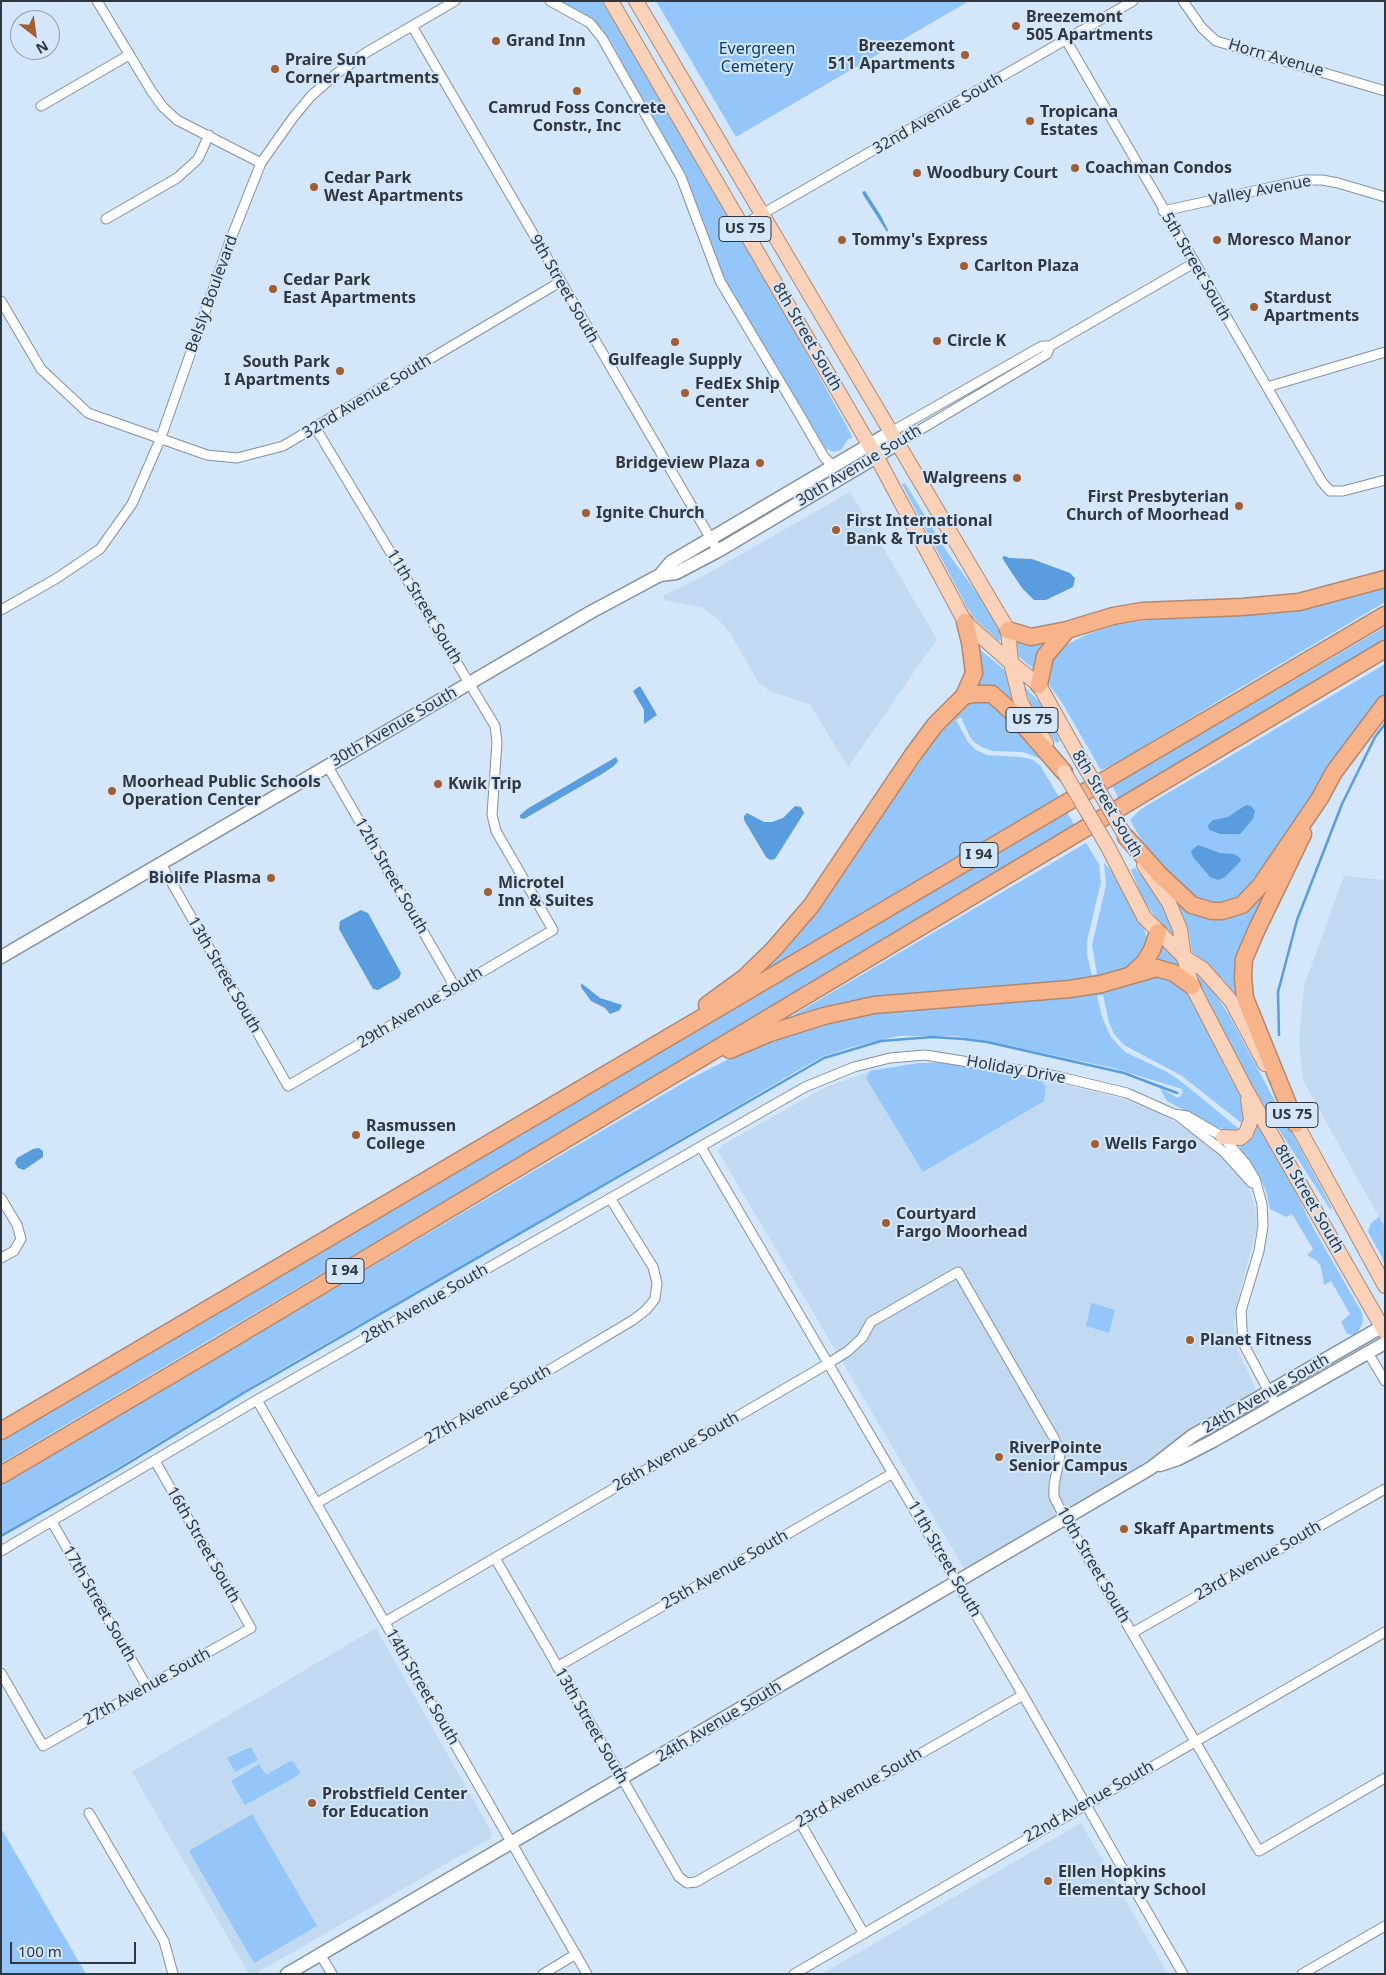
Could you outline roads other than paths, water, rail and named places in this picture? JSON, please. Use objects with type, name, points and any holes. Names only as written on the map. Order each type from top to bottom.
[{"type":"highway","points":[[1008,630],[1031,637],[1067,630],[1113,616],[1142,611],[1242,607],[1299,602],[1385,579]]},
{"type":"highway","name":"I 94","points":[[1,1431],[1385,615]]},
{"type":"highway","points":[[618,1068],[744,978],[773,950],[811,906],[923,740],[964,696],[974,673],[965,622]]},
{"type":"highway","points":[[1039,685],[1045,656],[1067,630]]},
{"type":"highway","name":"I 94","points":[[1,1475],[246,1331],[1385,649]]},
{"type":"highway","points":[[964,696],[992,694],[1013,713],[1064,772]]},
{"type":"highway","points":[[1296,1124],[1245,998],[1244,959],[1334,772],[1385,704]]},
{"type":"highway","points":[[1126,837],[1160,875],[1192,905],[1212,911],[1232,910],[1242,905],[1260,886],[1320,798]]},
{"type":"highway","points":[[1131,974],[1144,963],[1152,950],[1158,932]]},
{"type":"highway","points":[[688,1066],[716,1057],[770,1033],[824,1016],[874,1005],[1070,989],[1101,984],[1157,968],[1174,973],[1192,986]]},
{"type":"main road","name":"8th Street South","points":[[611,1],[869,444],[965,622],[1011,664],[1039,685],[1126,837],[1169,903],[1180,929],[1184,957],[1192,986],[1246,1090],[1384,1328]]},
{"type":"main road","name":"8th Street South","points":[[636,1],[1008,630],[1011,664],[1021,703],[1108,847],[1144,917],[1184,957],[1203,969],[1232,1002],[1296,1124],[1385,1286]]},
{"type":"main road","points":[[1223,1138],[1240,1138],[1250,1126],[1251,1120],[1246,1090]]},
{"type":"street","points":[[98,1],[129,55],[163,107],[177,120],[261,163]]},
{"type":"street","name":"Belsly Boulevard","points":[[1,610],[57,578],[100,549],[132,504],[160,440],[230,241],[261,163],[292,120],[311,96],[336,74],[367,52],[455,1]]},
{"type":"street","points":[[550,1],[590,23],[602,38],[681,177],[720,281],[824,457],[833,466]]},
{"type":"street","name":"32nd Avenue South","points":[[743,225],[1133,1]]},
{"type":"street","name":"Horn Avenue","points":[[1183,1],[1202,28],[1216,41],[1385,91]]},
{"type":"street","name":"9th Street South","points":[[412,26],[718,551]]},
{"type":"street","name":"5th Street South","points":[[1066,40],[1163,211],[1322,482],[1330,491],[1343,491],[1385,480]]},
{"type":"street","points":[[41,106],[129,55]]},
{"type":"street","points":[[106,219],[177,178],[198,159],[209,136]]},
{"type":"street","name":"Valley Avenue","points":[[1163,211],[1304,180],[1322,180],[1338,183],[1385,198]]},
{"type":"street","name":"30th Avenue South","points":[[1,957],[591,612],[660,575],[676,573],[718,551],[876,457],[894,437],[981,380],[1042,346],[1050,346],[1194,263]]},
{"type":"street","name":"32nd Avenue South","points":[[160,440],[207,455],[237,458],[283,446],[560,282]]},
{"type":"street","points":[[1,301],[41,370],[88,413],[160,440]]},
{"type":"street","name":"30th Avenue South","points":[[660,575],[671,562],[869,444],[894,437],[986,390],[1048,354],[1050,346]]},
{"type":"street","points":[[1267,387],[1385,352]]},
{"type":"street","points":[[981,380],[986,390]]},
{"type":"street","name":"11th Street South","points":[[315,427],[495,726],[497,742],[492,815],[496,831],[553,930]]},
{"type":"street","name":"12th Street South","points":[[327,765],[455,987]]},
{"type":"street","name":"13th Street South","points":[[161,864],[288,1086]]},
{"type":"street","name":"29th Avenue South","points":[[288,1086],[553,930]]},
{"type":"street","name":"Holiday Drive","points":[[854,1067],[890,1058],[925,1055],[1056,1076],[1118,1091],[1174,1114],[1187,1116],[1223,1138],[1246,1164],[1255,1179],[1262,1204],[1264,1226],[1260,1251],[1241,1310],[1243,1343],[1276,1405]]},
{"type":"street","name":"28th Avenue South","points":[[1,1551],[257,1400],[610,1198],[806,1087],[854,1067]]},
{"type":"street","name":"Holiday Drive","points":[[1174,1114],[1224,1152],[1259,1192]]},
{"type":"street","name":"11th Street South","points":[[701,1147],[830,1363],[1086,1803],[1182,1974]]},
{"type":"street","points":[[1,1198],[17,1225],[21,1239],[14,1251],[1,1258]]},
{"type":"street","name":"27th Avenue South","points":[[317,1504],[633,1320],[646,1310],[655,1299],[657,1283],[653,1267],[610,1198]]},
{"type":"street","name":"26th Avenue South","points":[[385,1622],[830,1363],[848,1351],[862,1338],[871,1322],[958,1272]]},
{"type":"street","name":"10th Street South","points":[[958,1272],[1054,1438],[1060,1455],[1054,1485],[1054,1497],[1194,1742],[1259,1851],[1385,1778]]},
{"type":"street","name":"24th Avenue South","points":[[287,1974],[1151,1468],[1192,1436],[1384,1328]]},
{"type":"street","name":"24th Avenue South","points":[[1151,1468],[1178,1459],[1218,1438],[1385,1343]]},
{"type":"street","points":[[1368,1353],[1385,1381]]},
{"type":"street","name":"14th Street South","points":[[257,1400],[587,1974]]},
{"type":"street","points":[[1211,1425],[1218,1438]]},
{"type":"street","name":"16th Street South","points":[[156,1461],[251,1628]]},
{"type":"street","name":"25th Avenue South","points":[[557,1668],[893,1473]]},
{"type":"street","name":"23rd Avenue South","points":[[1132,1633],[1385,1489]]},
{"type":"street","name":"17th Street South","points":[[52,1522],[147,1687]]},
{"type":"street","name":"13th Street South","points":[[495,1558],[679,1877],[687,1882],[696,1882]]},
{"type":"street","name":"27th Avenue South","points":[[1,1673],[44,1746],[251,1628]]},
{"type":"street","name":"22nd Avenue South","points":[[794,1974],[1086,1803],[1385,1632]]},
{"type":"street","name":"23rd Avenue South","points":[[696,1882],[1023,1695]]},
{"type":"street","points":[[89,1813],[164,1941],[173,1974]]},
{"type":"street","points":[[800,1822],[864,1934]]},
{"type":"street","points":[[1302,1974],[1312,1971],[1385,1926]]},
{"type":"street","points":[[320,1954],[332,1974]]},
{"type":"street","points":[[542,1974],[576,1954]]},
{"type":"waterway","points":[[1279,1035],[1278,992],[1297,920],[1342,804],[1375,737],[1385,724]]},
{"type":"waterway","points":[[1,1536],[117,1470],[245,1392],[824,1058],[881,1041],[932,1037],[964,1039],[987,1042],[1124,1073],[1177,1093]]},
{"type":"place","name":"Breezemont 505 Apartments","points":[[1016,26]]},
{"type":"place","name":"Grand Inn","points":[[496,41]]},
{"type":"place","name":"Breezemont 511 Apartments","points":[[965,55]]},
{"type":"place","name":"Praire Sun Corner Apartments","points":[[275,69]]},
{"type":"place","name":"Camrud Foss Concrete Constr., Inc","points":[[577,91]]},
{"type":"place","name":"Tropicana Estates","points":[[1030,121]]},
{"type":"place","name":"Coachman Condos","points":[[1075,168]]},
{"type":"place","name":"Woodbury Court","points":[[917,173]]},
{"type":"place","name":"Cedar Park West Apartments","points":[[314,187]]},
{"type":"place","name":"Tommy's Express","points":[[842,240]]},
{"type":"place","name":"Moresco Manor","points":[[1217,240]]},
{"type":"place","name":"Carlton Plaza","points":[[964,266]]},
{"type":"place","name":"Cedar Park East Apartments","points":[[273,289]]},
{"type":"place","name":"Stardust Apartments","points":[[1254,307]]},
{"type":"place","name":"Circle K","points":[[937,341]]},
{"type":"place","name":"Gulfeagle Supply","points":[[675,342]]},
{"type":"place","name":"South Park I Apartments","points":[[340,371]]},
{"type":"place","name":"FedEx Ship Center","points":[[685,393]]},
{"type":"place","name":"Bridgeview Plaza","points":[[760,463]]},
{"type":"place","name":"Walgreens","points":[[1017,478]]},
{"type":"place","name":"First Presbyterian Church of Moorhead","points":[[1239,506]]},
{"type":"place","name":"Ignite Church","points":[[586,513]]},
{"type":"place","name":"First International Bank & Trust","points":[[836,530]]},
{"type":"place","name":"Kwik Trip","points":[[438,784]]},
{"type":"place","name":"Moorhead Public Schools Operation Center","points":[[112,791]]},
{"type":"place","name":"Biolife Plasma","points":[[271,878]]},
{"type":"place","name":"Microtel Inn & Suites","points":[[488,892]]},
{"type":"place","name":"Rasmussen College","points":[[356,1135]]},
{"type":"place","name":"Wells Fargo","points":[[1095,1144]]},
{"type":"place","name":"Courtyard Fargo Moorhead","points":[[886,1223]]},
{"type":"place","name":"Planet Fitness","points":[[1190,1340]]},
{"type":"place","name":"RiverPointe Senior Campus","points":[[999,1457]]},
{"type":"place","name":"Skaff Apartments","points":[[1124,1529]]},
{"type":"place","name":"Probstfield Center for Education","points":[[312,1803]]},
{"type":"place","name":"Ellen Hopkins Elementary School","points":[[1048,1881]]},
{"type":"park label","name":"Evergreen Cemetery","points":[[757,58]]}]
